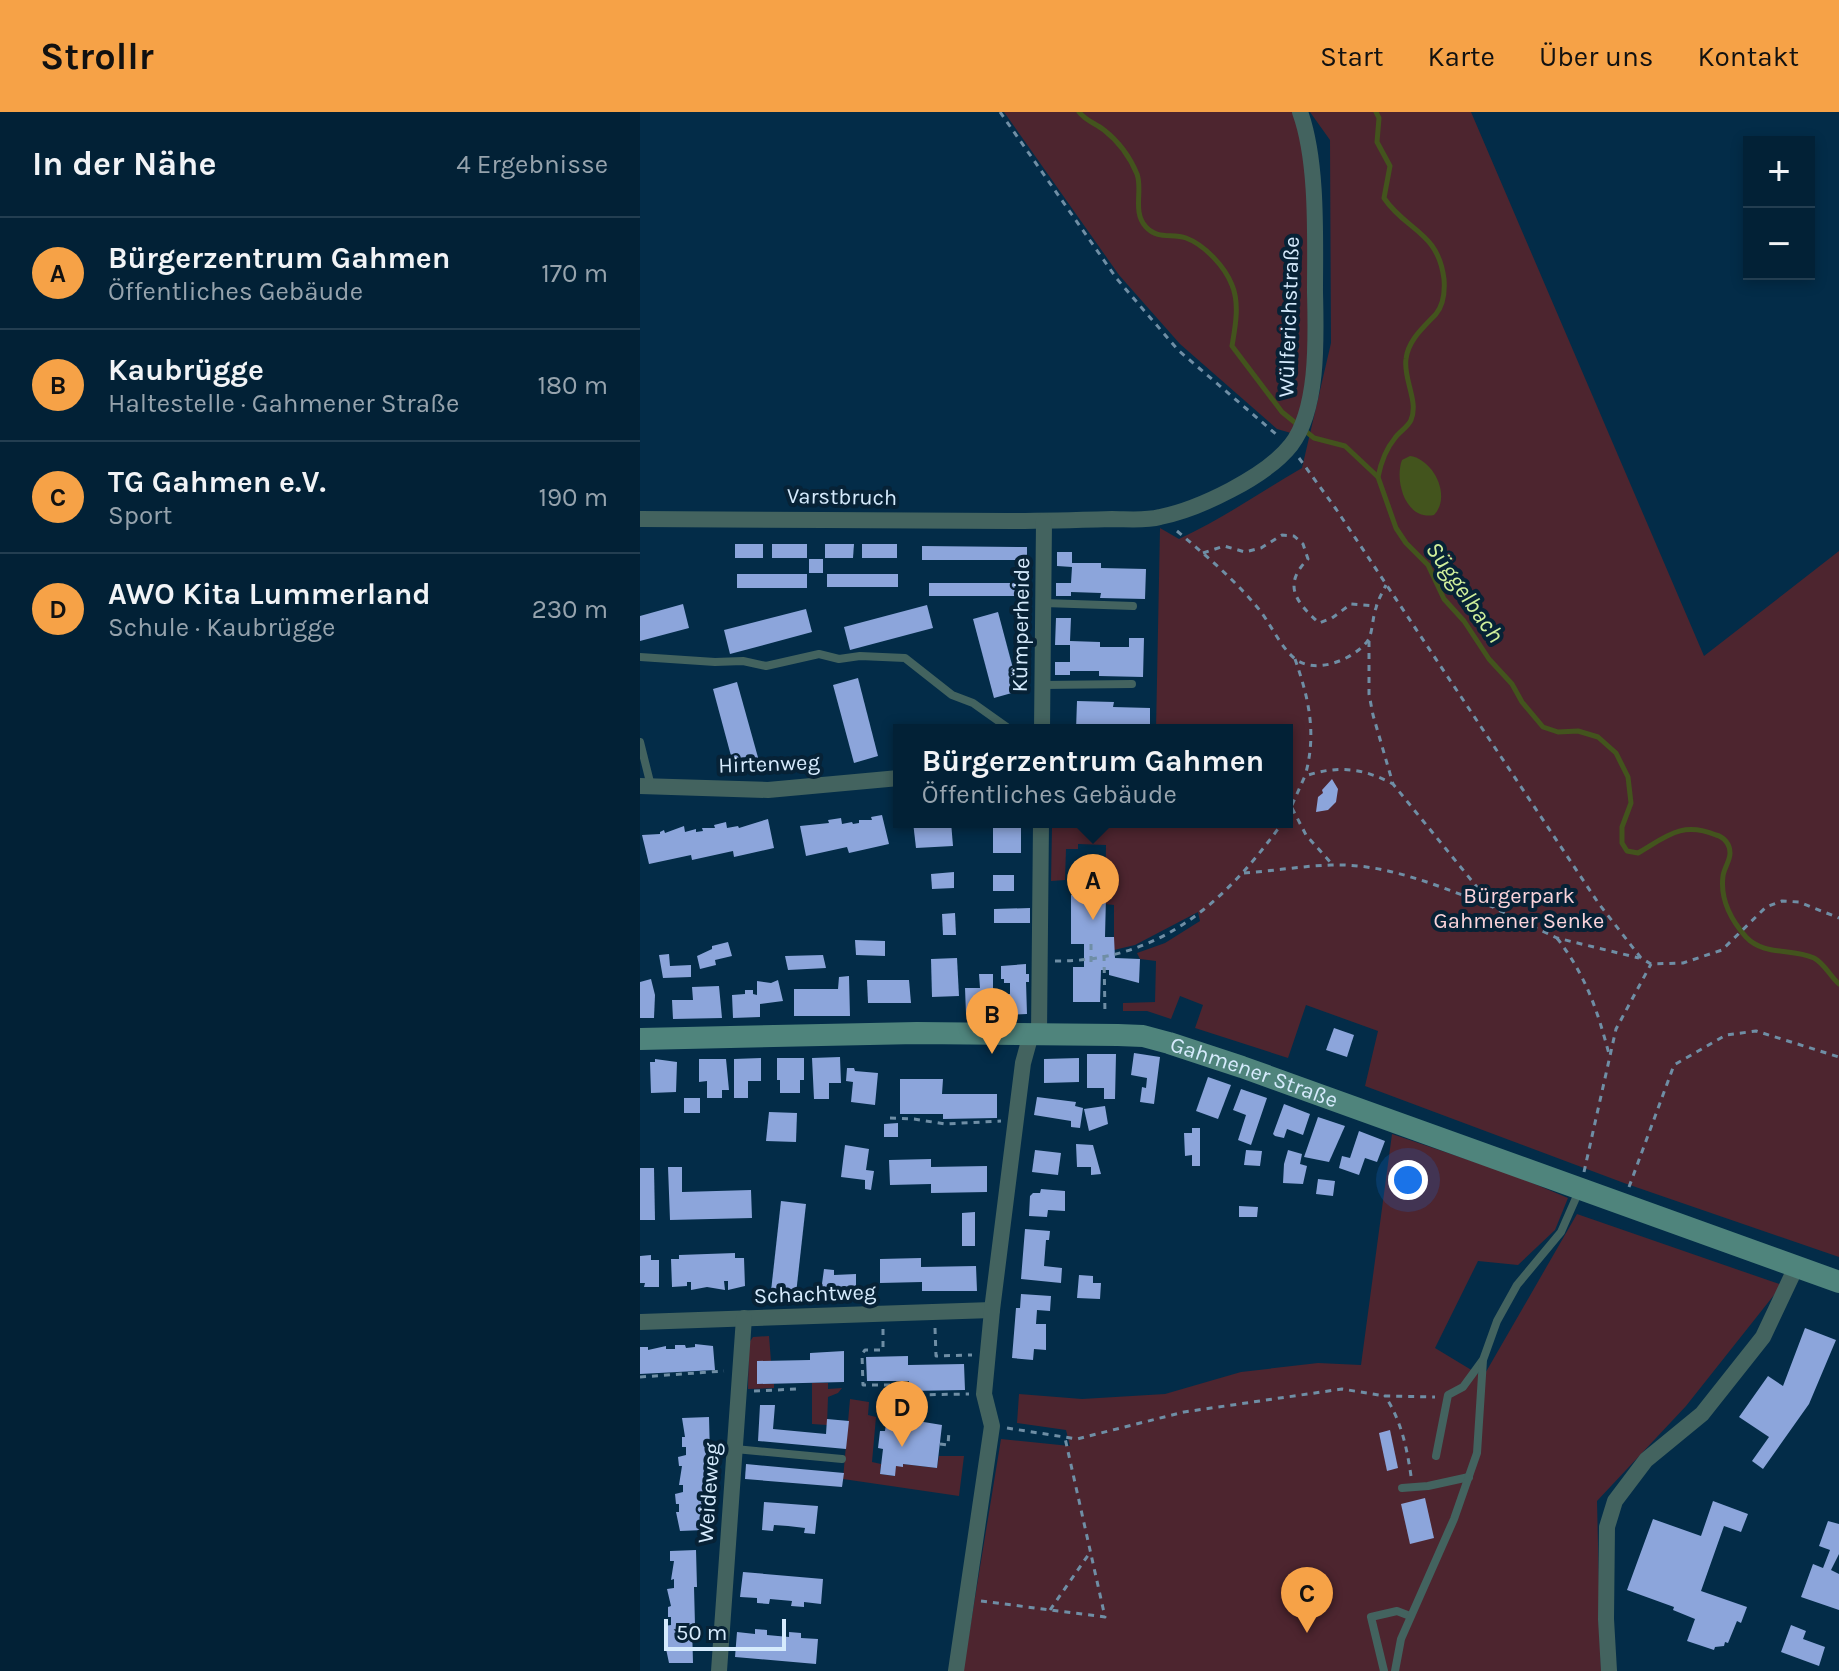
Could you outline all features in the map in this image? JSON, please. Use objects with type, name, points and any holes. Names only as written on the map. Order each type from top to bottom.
[{"type":"main road","name":"Gahmener Straße","points":[[640,1039],[1035,1034],[1143,1036],[1839,1282]]},
{"type":"street","name":"Wülferichstraße","points":[[1044,521],[1158,518],[1218,496],[1258,473],[1294,441],[1307,410],[1314,357],[1315,239],[1310,165],[1300,112]]},
{"type":"street","name":"Varstbruch","points":[[640,519],[1044,521]]},
{"type":"street","name":"Kümperheide","points":[[1042,724],[1044,521]]},
{"type":"street","name":"Hirtenweg","points":[[646,786],[768,790],[893,779]]},
{"type":"street","points":[[956,1671],[992,1426],[984,1394],[1015,1120],[1023,1063],[1035,1034],[1040,961],[1041,828]]},
{"type":"street","points":[[1609,1671],[1607,1527],[1615,1501],[1646,1460],[1702,1414],[1763,1337],[1796,1267]]},
{"type":"street","name":"Schachtweg","points":[[640,1322],[992,1310]]},
{"type":"street","name":"Weideweg","points":[[719,1671],[744,1318]]},
{"type":"lane","points":[[1044,603],[1133,606]]},
{"type":"lane","points":[[640,657],[743,661],[766,666],[819,654],[839,659],[860,656],[905,658],[952,695],[973,703],[1003,724]]},
{"type":"lane","points":[[1043,685],[1132,684]]},
{"type":"lane","points":[[640,742],[646,786]]},
{"type":"lane","points":[[1395,1671],[1401,1639],[1454,1519],[1477,1453],[1483,1360],[1497,1321],[1517,1285],[1561,1232],[1580,1191]]},
{"type":"lane","points":[[1436,1456],[1447,1398],[1463,1387],[1483,1360]]},
{"type":"lane","points":[[734,1449],[842,1459]]},
{"type":"lane","points":[[1402,1488],[1469,1477]]},
{"type":"lane","points":[[1384,1671],[1371,1617],[1397,1611],[1410,1616]]},
{"type":"path","points":[[1000,112],[1117,279],[1178,350],[1294,441],[1599,904],[1641,958]]},
{"type":"path","points":[[1158,518],[1236,582],[1295,659],[1310,704],[1311,718],[1305,776],[1293,806]]},
{"type":"path","points":[[1203,553],[1224,546],[1245,552],[1261,548],[1282,535],[1294,536],[1303,544],[1308,559],[1296,571],[1294,590],[1299,601],[1319,623],[1351,604],[1376,606]]},
{"type":"path","points":[[1386,585],[1376,606],[1369,641],[1369,694],[1393,784],[1494,908]]},
{"type":"path","points":[[1295,659],[1320,665],[1333,664],[1346,659],[1369,641]]},
{"type":"path","points":[[1305,776],[1326,769],[1352,768],[1393,784]]},
{"type":"path","points":[[1293,810],[1306,835],[1332,865]]},
{"type":"path","points":[[1040,961],[1072,961],[1140,948],[1174,933],[1198,916],[1244,873],[1278,828]]},
{"type":"path","points":[[1244,873],[1332,865],[1363,867],[1409,876],[1494,908],[1557,938],[1641,958],[1651,964],[1683,963],[1722,950],[1766,907],[1782,901],[1799,902],[1839,918]]},
{"type":"path","points":[[1557,938],[1586,980],[1609,1056]]},
{"type":"path","points":[[1091,944],[1091,967]]},
{"type":"path","points":[[1104,955],[1106,1008]]},
{"type":"path","points":[[1580,1191],[1616,1029],[1651,964]]},
{"type":"path","points":[[1623,1205],[1674,1065],[1726,1035],[1756,1031],[1839,1057]]},
{"type":"path","points":[[890,1118],[945,1124],[1015,1120]]},
{"type":"path","points":[[934,1312],[936,1356],[988,1355]]},
{"type":"path","points":[[882,1313],[883,1350],[865,1350],[862,1354],[863,1385],[890,1385],[911,1395],[984,1394]]},
{"type":"path","points":[[640,1377],[740,1370]]},
{"type":"path","points":[[738,1392],[797,1389]]},
{"type":"path","points":[[992,1426],[1065,1438],[1089,1438],[1184,1412],[1342,1389],[1385,1396],[1447,1398]]},
{"type":"path","points":[[1385,1396],[1395,1410],[1401,1429],[1413,1487]]},
{"type":"path","points":[[940,1444],[948,1445],[949,1431]]},
{"type":"path","points":[[968,1599],[1105,1617],[1065,1438]]},
{"type":"path","points":[[1050,1610],[1091,1551]]},
{"type":"green space","points":[[1004,112],[1293,112],[1306,129],[1312,347],[1303,407],[1291,433],[1277,429],[1180,344],[1119,275]]},
{"type":"green space","name":"Bürgerpark Gahmener Senke","points":[[1310,112],[1471,112],[1704,656],[1839,551],[1839,1257],[1624,1183],[1365,1086],[1378,1031],[1306,1005],[1288,1058],[1195,1028],[1203,1005],[1180,996],[1171,1019],[1147,1011],[1123,1011],[1123,1003],[1155,1002],[1156,961],[1140,959],[1137,953],[1165,943],[1200,921],[1198,912],[1135,945],[1114,950],[1114,905],[1105,904],[1106,845],[1078,844],[1078,849],[1066,849],[1065,880],[1051,881],[1052,828],[1293,828],[1293,724],[1156,724],[1160,528],[1179,539],[1302,468],[1331,343],[1330,140]]},
{"type":"green space","points":[[1392,1134],[1513,1175],[1568,1198],[1555,1230],[1518,1265],[1478,1261],[1435,1348],[1483,1377],[1577,1214],[1782,1285],[1686,1406],[1597,1501],[1601,1671],[963,1671],[1001,1439],[1070,1446],[1066,1430],[1017,1423],[1019,1394],[1082,1399],[1165,1394],[1241,1372],[1318,1363],[1361,1365]]},
{"type":"green space","points":[[769,1336],[771,1361],[757,1361],[757,1383],[774,1384],[774,1388],[748,1389],[749,1343],[753,1337]]},
{"type":"green space","points":[[812,1383],[828,1383],[828,1389],[842,1388],[828,1397],[827,1425],[812,1424]]},
{"type":"green space","points":[[850,1399],[869,1402],[868,1415],[876,1417],[872,1462],[881,1464],[880,1474],[894,1476],[896,1466],[903,1464],[937,1468],[939,1456],[964,1456],[959,1496],[843,1479]]},
{"type":"shaded area","points":[[1410,456],[1426,464],[1437,480],[1441,498],[1434,515],[1416,512],[1404,498],[1400,469],[1402,460]]},
{"type":"building","points":[[735,544],[763,544],[763,558],[735,558]]},
{"type":"building","points":[[772,544],[807,544],[807,558],[772,558]]},
{"type":"building","points":[[825,544],[854,544],[853,558],[825,558]]},
{"type":"building","points":[[862,544],[897,544],[897,558],[862,558]]},
{"type":"building","points":[[922,546],[1027,547],[1027,560],[922,560]]},
{"type":"building","points":[[1057,552],[1072,552],[1072,563],[1101,563],[1101,568],[1146,569],[1145,599],[1100,598],[1101,593],[1071,592],[1071,596],[1056,596],[1056,583],[1071,583],[1072,567],[1057,566]]},
{"type":"building","points":[[809,559],[823,559],[823,573],[809,573]]},
{"type":"building","points":[[737,574],[807,574],[807,588],[737,588]]},
{"type":"building","points":[[827,574],[898,574],[898,587],[827,587]]},
{"type":"building","points":[[929,583],[1027,583],[1027,596],[929,596]]},
{"type":"building","points":[[683,604],[689,628],[640,641],[640,616]]},
{"type":"building","points":[[927,605],[933,628],[850,650],[844,627]]},
{"type":"building","points":[[806,609],[812,632],[730,654],[724,630]]},
{"type":"building","points":[[998,612],[1019,691],[994,698],[973,619]]},
{"type":"building","points":[[1056,618],[1071,618],[1070,641],[1100,642],[1100,647],[1129,647],[1129,638],[1144,638],[1143,677],[1099,676],[1099,671],[1070,671],[1070,675],[1055,675],[1055,662],[1070,662],[1070,645],[1055,645]]},
{"type":"building","points":[[858,678],[878,756],[854,763],[833,685]]},
{"type":"building","points":[[737,682],[759,761],[734,767],[713,689]]},
{"type":"building","points":[[1077,701],[1114,702],[1113,707],[1150,708],[1150,724],[1076,724]]},
{"type":"building","points":[[1332,779],[1338,789],[1336,802],[1328,810],[1316,812],[1318,797]]},
{"type":"building","points":[[882,815],[889,844],[849,853],[847,847],[806,856],[800,826],[829,823],[828,820],[841,818],[842,824],[853,824]]},
{"type":"building","points":[[768,819],[774,848],[734,857],[733,851],[692,860],[691,855],[649,864],[642,835],[660,834],[664,830],[665,833],[684,826],[685,832],[703,831],[702,828],[715,828],[714,825],[726,822],[727,828],[739,828]]},
{"type":"building","points":[[914,828],[952,828],[953,846],[916,848]]},
{"type":"building","points":[[993,828],[1021,828],[1021,853],[993,853]]},
{"type":"building","points":[[954,872],[954,888],[932,889],[931,874]]},
{"type":"building","points":[[993,875],[1014,875],[1014,891],[993,891]]},
{"type":"building","points":[[1071,895],[1106,896],[1105,937],[1114,937],[1115,958],[1140,959],[1139,983],[1109,975],[1109,970],[1101,970],[1100,1002],[1073,1002],[1073,967],[1084,967],[1084,944],[1071,944]]},
{"type":"building","points":[[1030,908],[1030,923],[994,923],[994,909]]},
{"type":"building","points":[[955,913],[956,935],[943,935],[942,914]]},
{"type":"building","points":[[855,940],[885,941],[885,956],[856,955]]},
{"type":"building","points":[[728,942],[732,956],[715,960],[716,965],[700,969],[697,956],[712,949],[712,946]]},
{"type":"building","points":[[669,954],[670,966],[691,965],[691,977],[663,978],[659,955]]},
{"type":"building","points":[[823,955],[826,968],[788,970],[785,956]]},
{"type":"building","points":[[957,958],[959,996],[932,997],[931,959]]},
{"type":"building","points":[[1026,964],[1026,974],[1029,974],[1029,982],[1026,982],[1027,1014],[1000,1015],[1001,994],[1010,994],[1010,983],[1004,983],[1001,979],[1001,966]]},
{"type":"building","points":[[979,974],[993,974],[993,1014],[966,1014],[965,988],[980,988]]},
{"type":"building","points":[[849,976],[850,1016],[794,1016],[794,989],[838,989],[839,977]]},
{"type":"building","points":[[651,979],[655,995],[654,1018],[640,1018],[640,982]]},
{"type":"building","points":[[778,980],[783,1001],[760,1004],[760,1017],[733,1018],[732,995],[753,990],[753,994],[757,995],[757,981],[771,983]]},
{"type":"building","points":[[867,980],[909,980],[911,1003],[868,1003]]},
{"type":"building","points":[[719,986],[722,1018],[673,1019],[672,1000],[693,1000],[692,987]]},
{"type":"building","points":[[1334,1028],[1354,1035],[1347,1057],[1326,1050]]},
{"type":"building","points":[[1134,1053],[1160,1057],[1154,1104],[1140,1102],[1147,1078],[1131,1075]]},
{"type":"building","points":[[1087,1054],[1116,1054],[1115,1099],[1104,1099],[1104,1088],[1087,1088]]},
{"type":"building","points":[[840,1057],[841,1083],[829,1083],[829,1099],[814,1099],[812,1058]]},
{"type":"building","points":[[761,1058],[761,1081],[748,1081],[748,1098],[734,1098],[734,1059]]},
{"type":"building","points":[[777,1058],[804,1058],[804,1080],[800,1080],[800,1093],[780,1093]]},
{"type":"building","points":[[1079,1058],[1079,1082],[1044,1083],[1044,1059]]},
{"type":"building","points":[[655,1059],[677,1062],[676,1092],[651,1093],[650,1062],[655,1062]]},
{"type":"building","points":[[699,1059],[726,1059],[729,1090],[722,1090],[722,1098],[707,1098],[707,1081],[699,1082]]},
{"type":"building","points":[[847,1068],[878,1073],[875,1105],[851,1102],[853,1082],[846,1081]]},
{"type":"building","points":[[1208,1077],[1231,1085],[1218,1119],[1196,1111]]},
{"type":"building","points":[[900,1079],[943,1079],[942,1094],[997,1094],[997,1118],[943,1119],[943,1114],[900,1114]]},
{"type":"building","points":[[1241,1089],[1267,1098],[1251,1145],[1238,1140],[1246,1115],[1233,1110]]},
{"type":"building","points":[[1037,1097],[1076,1102],[1075,1106],[1083,1108],[1080,1128],[1071,1127],[1071,1121],[1034,1115]]},
{"type":"building","points":[[684,1098],[700,1098],[700,1113],[684,1113]]},
{"type":"building","points":[[1284,1104],[1310,1114],[1303,1135],[1287,1129],[1284,1138],[1273,1134]]},
{"type":"building","points":[[1105,1106],[1108,1124],[1089,1131],[1084,1109]]},
{"type":"building","points":[[769,1112],[797,1113],[796,1142],[766,1141]]},
{"type":"building","points":[[1318,1117],[1345,1126],[1329,1162],[1304,1157]]},
{"type":"building","points":[[898,1123],[898,1137],[884,1137],[884,1124]]},
{"type":"building","points":[[1192,1128],[1200,1128],[1200,1166],[1192,1166],[1192,1155],[1185,1156],[1184,1133],[1192,1133]]},
{"type":"building","points":[[1359,1131],[1385,1141],[1377,1162],[1365,1158],[1359,1175],[1339,1168],[1342,1156],[1350,1158]]},
{"type":"building","points":[[1076,1144],[1093,1145],[1101,1174],[1091,1175],[1091,1167],[1077,1167]]},
{"type":"building","points":[[845,1145],[869,1149],[866,1170],[874,1171],[871,1190],[865,1189],[865,1180],[841,1177]]},
{"type":"building","points":[[1035,1150],[1061,1153],[1058,1175],[1032,1172]]},
{"type":"building","points":[[1246,1150],[1262,1151],[1260,1166],[1244,1165]]},
{"type":"building","points":[[1288,1150],[1302,1154],[1300,1164],[1307,1166],[1303,1184],[1283,1183]]},
{"type":"building","points":[[931,1159],[931,1167],[987,1166],[987,1192],[931,1193],[931,1184],[890,1185],[889,1160]]},
{"type":"building","points":[[668,1167],[682,1167],[682,1192],[751,1190],[752,1218],[670,1220]]},
{"type":"building","points":[[640,1168],[654,1168],[655,1220],[640,1220]]},
{"type":"building","points":[[1318,1179],[1335,1181],[1333,1196],[1316,1194]]},
{"type":"building","points":[[1041,1189],[1065,1191],[1065,1211],[1048,1210],[1047,1217],[1029,1216],[1030,1196],[1040,1193]]},
{"type":"building","points":[[781,1201],[806,1204],[796,1294],[771,1291]]},
{"type":"building","points":[[1239,1206],[1258,1207],[1257,1217],[1239,1217]]},
{"type":"building","points":[[975,1212],[975,1246],[962,1246],[962,1213]]},
{"type":"building","points":[[1025,1229],[1050,1231],[1049,1240],[1046,1240],[1044,1266],[1062,1268],[1061,1283],[1021,1279]]},
{"type":"building","points":[[735,1253],[735,1258],[744,1258],[745,1286],[728,1290],[728,1281],[724,1281],[725,1290],[707,1287],[691,1290],[691,1282],[687,1282],[687,1286],[672,1287],[671,1259],[679,1259],[679,1255]]},
{"type":"building","points":[[651,1255],[651,1260],[659,1260],[659,1287],[644,1287],[645,1283],[640,1283],[640,1256]]},
{"type":"building","points":[[921,1258],[921,1267],[976,1266],[977,1291],[922,1291],[922,1282],[880,1283],[880,1259]]},
{"type":"building","points":[[824,1269],[834,1270],[834,1275],[856,1274],[856,1294],[831,1295],[832,1291],[821,1291]]},
{"type":"building","points":[[1079,1275],[1093,1276],[1093,1283],[1101,1283],[1100,1299],[1077,1298]]},
{"type":"building","points":[[1021,1294],[1051,1296],[1050,1311],[1037,1310],[1036,1324],[1046,1324],[1046,1350],[1034,1349],[1033,1360],[1012,1358],[1016,1308],[1020,1308]]},
{"type":"building","points":[[1805,1328],[1836,1340],[1809,1404],[1763,1469],[1752,1461],[1769,1437],[1739,1417],[1768,1376],[1783,1386]]},
{"type":"building","points":[[695,1344],[713,1346],[715,1370],[640,1374],[640,1347],[648,1347],[648,1350],[666,1346],[666,1349],[675,1349],[675,1345],[685,1345],[686,1348],[695,1347]]},
{"type":"building","points":[[844,1351],[844,1382],[757,1384],[757,1361],[810,1360],[810,1353]]},
{"type":"building","points":[[908,1356],[908,1365],[964,1364],[965,1390],[909,1391],[909,1381],[867,1381],[866,1357]]},
{"type":"building","points":[[760,1405],[775,1405],[773,1429],[826,1434],[827,1419],[849,1421],[846,1449],[758,1441]]},
{"type":"building","points":[[887,1416],[942,1425],[937,1468],[903,1464],[903,1467],[896,1466],[895,1476],[880,1474],[883,1449],[878,1448],[880,1431],[885,1431]]},
{"type":"building","points":[[709,1417],[707,1493],[702,1493],[704,1530],[680,1531],[676,1512],[679,1512],[679,1504],[676,1504],[675,1494],[683,1492],[683,1485],[679,1485],[682,1466],[679,1466],[678,1457],[686,1455],[686,1447],[682,1447],[682,1437],[685,1437],[682,1418]]},
{"type":"building","points":[[1390,1430],[1398,1468],[1387,1471],[1379,1433]]},
{"type":"building","points":[[746,1464],[844,1473],[842,1487],[745,1479]]},
{"type":"building","points":[[1425,1498],[1434,1538],[1410,1544],[1401,1504]]},
{"type":"building","points":[[1713,1501],[1748,1514],[1741,1532],[1724,1526],[1701,1591],[1747,1607],[1728,1643],[1714,1650],[1687,1641],[1695,1619],[1673,1610],[1674,1607],[1627,1590],[1653,1519],[1701,1536]]},
{"type":"building","points":[[764,1502],[818,1506],[815,1534],[804,1533],[805,1528],[788,1526],[774,1525],[773,1531],[762,1530]]},
{"type":"building","points":[[1828,1521],[1839,1524],[1839,1554],[1831,1570],[1839,1574],[1839,1610],[1801,1597],[1813,1564],[1823,1568],[1830,1550],[1819,1546]]},
{"type":"building","points":[[696,1550],[693,1663],[669,1663],[665,1644],[668,1644],[668,1636],[665,1636],[664,1626],[671,1625],[667,1589],[674,1588],[674,1579],[671,1580],[674,1561],[670,1561],[670,1551]]},
{"type":"building","points":[[743,1572],[823,1579],[821,1604],[804,1602],[804,1607],[791,1606],[792,1601],[770,1599],[769,1604],[757,1603],[757,1598],[740,1597]]},
{"type":"building","points":[[1791,1625],[1806,1631],[1803,1639],[1825,1647],[1819,1666],[1781,1652]]},
{"type":"building","points":[[755,1629],[767,1630],[767,1635],[789,1637],[789,1632],[801,1633],[801,1638],[818,1639],[816,1664],[735,1657],[737,1632],[755,1634]]},
{"type":"waterway","name":"Süggelbach","points":[[1079,112],[1109,134],[1131,162],[1139,180],[1140,215],[1146,227],[1155,234],[1193,241],[1219,264],[1229,278],[1236,300],[1232,346],[1282,412],[1314,438],[1345,446],[1378,477],[1396,528],[1428,565],[1444,599],[1512,684],[1522,702],[1543,727],[1598,737],[1616,753],[1628,777],[1631,803],[1622,827],[1622,843],[1627,851],[1638,853],[1666,836],[1684,830],[1704,831],[1722,837],[1730,853],[1723,876],[1723,893],[1731,916],[1746,937],[1761,947],[1814,958],[1839,984]]},
{"type":"waterway","points":[[1376,112],[1379,118],[1377,142],[1390,166],[1384,198],[1435,251],[1441,263],[1444,284],[1439,310],[1417,334],[1407,352],[1406,367],[1413,413],[1410,423],[1386,452],[1378,477]]},
{"type":"place","name":"Bürgerzentrum Gahmen","points":[[1093,920]]},
{"type":"place","name":"Kaubrügge","points":[[992,1054]]},
{"type":"place","name":"AWO Kita Lummerland","points":[[902,1447]]},
{"type":"place","name":"TG Gahmen e.V.","points":[[1307,1633]]}]
